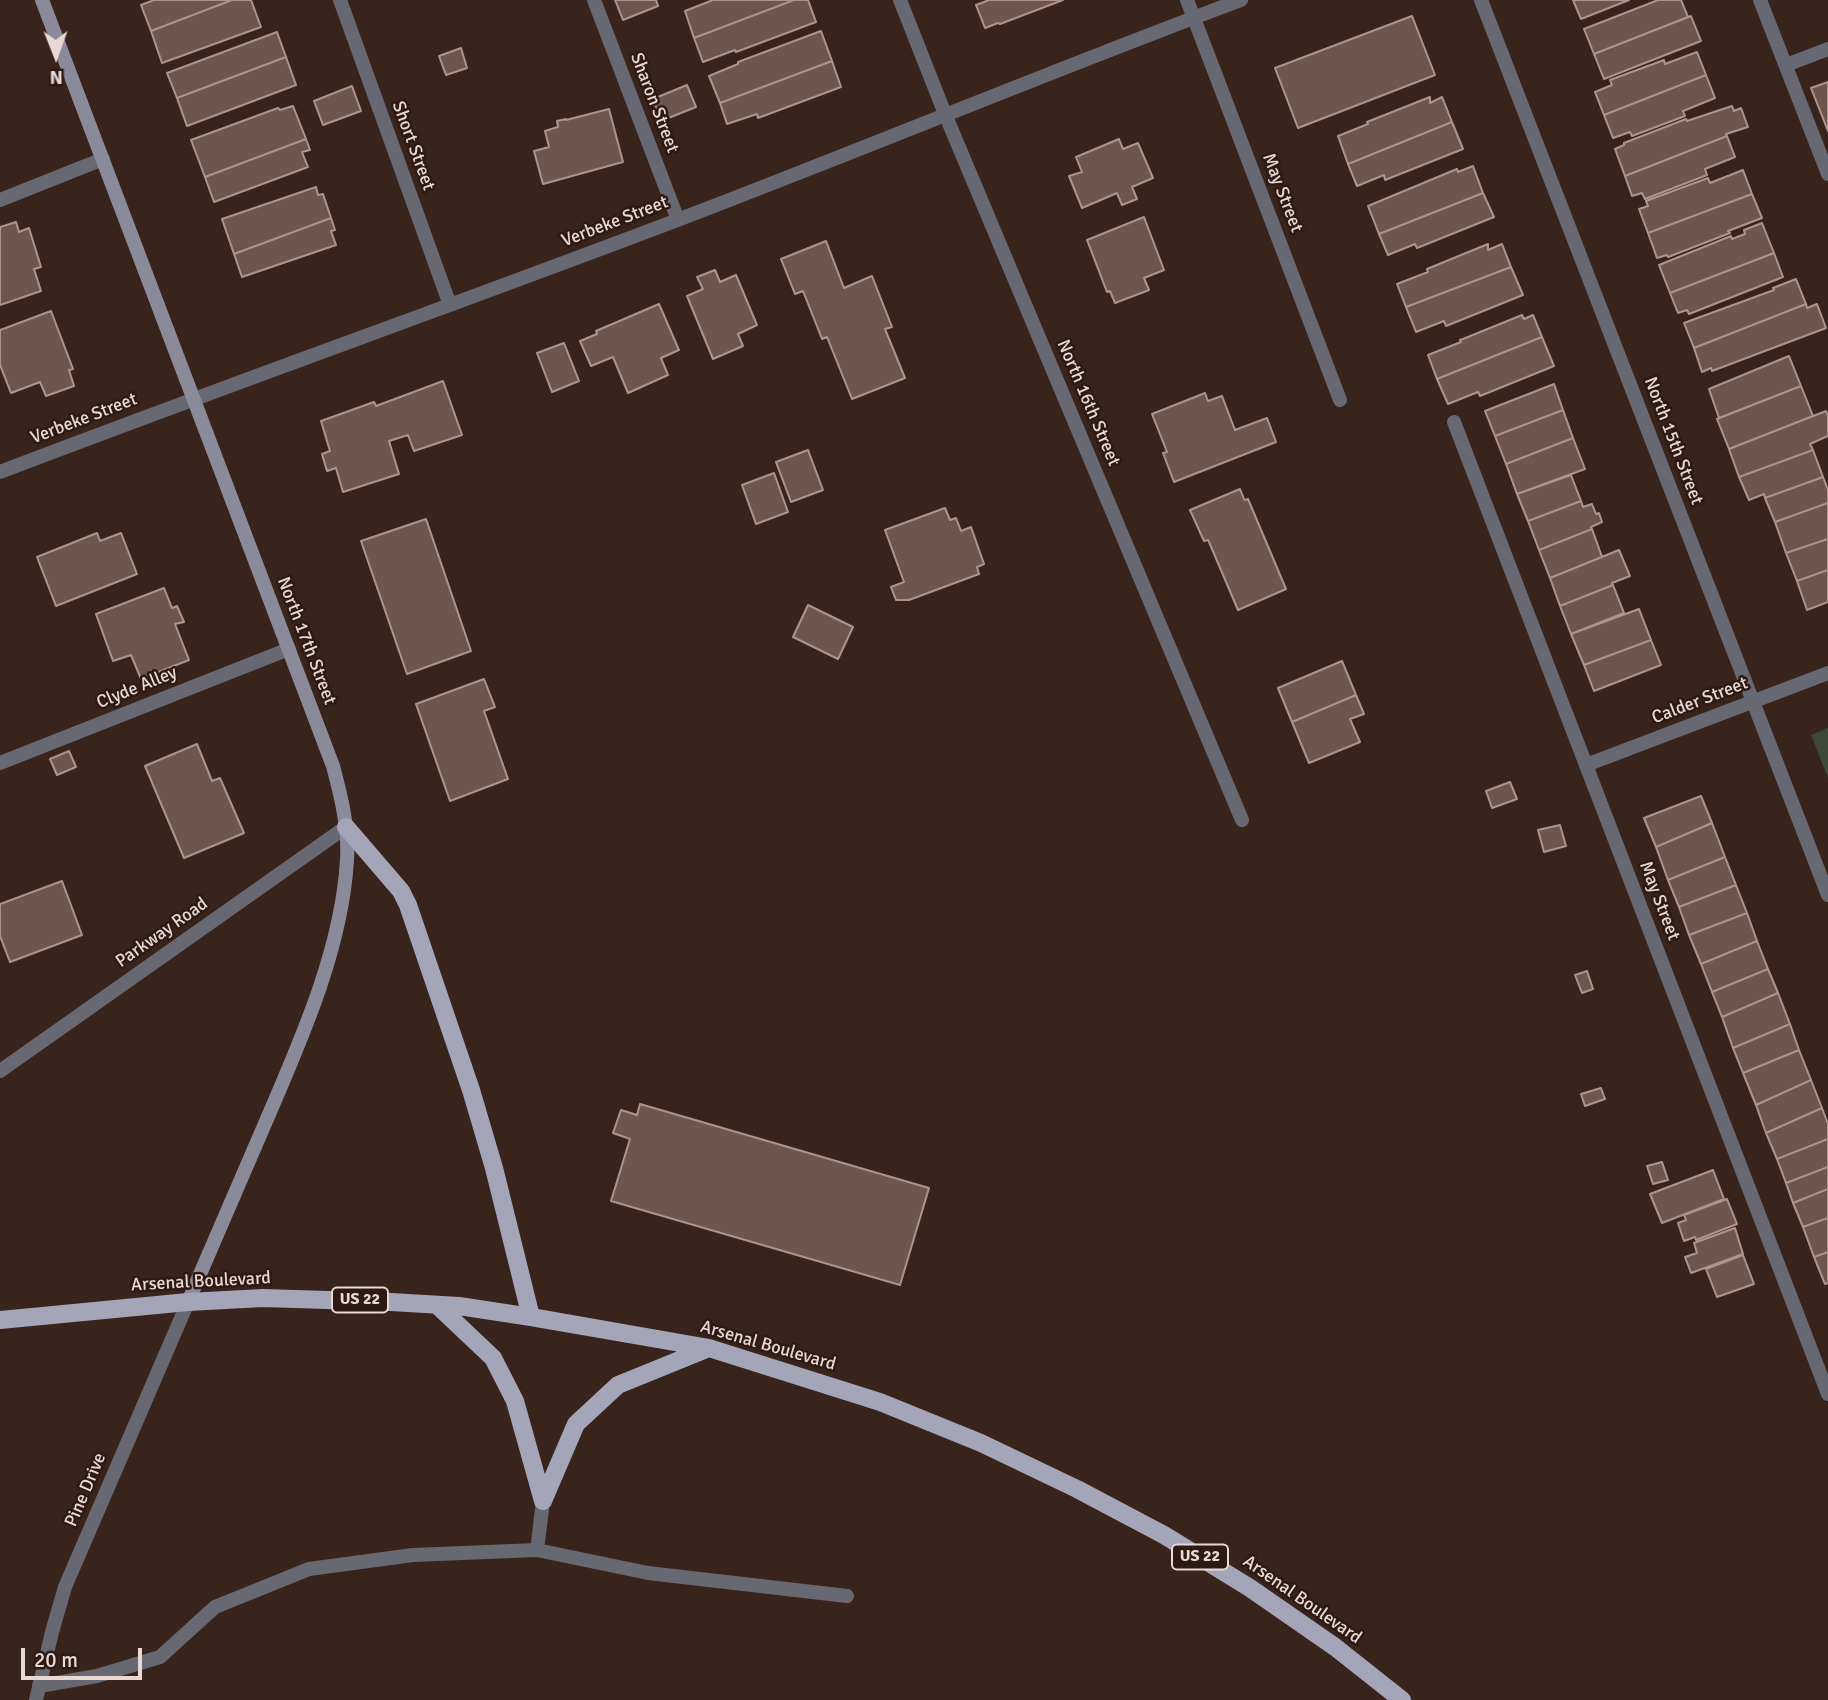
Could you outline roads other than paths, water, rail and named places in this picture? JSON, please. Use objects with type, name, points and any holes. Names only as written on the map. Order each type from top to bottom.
[{"type":"main road","name":"North 17th Street","points":[[42,0],[333,766],[346,827],[348,857],[345,889],[333,943],[314,1002],[188,1302]]},
{"type":"main road","points":[[346,827],[401,891],[408,905],[471,1090],[494,1168],[531,1317]]},
{"type":"main road","name":"Arsenal Boulevard","points":[[0,1320],[188,1302],[263,1298],[330,1299],[459,1306],[709,1348],[880,1402],[981,1443],[1077,1489],[1164,1535],[1250,1588],[1335,1647],[1402,1700]]},
{"type":"main road","points":[[437,1305],[492,1358],[515,1401],[543,1501]]},
{"type":"main road","points":[[543,1501],[576,1424],[609,1392],[618,1385],[709,1348]]},
{"type":"street","name":"Short Street","points":[[340,0],[450,304]]},
{"type":"street","name":"Sharon Street","points":[[594,0],[678,219]]},
{"type":"street","name":"North 16th Street","points":[[900,0],[945,114],[1242,820]]},
{"type":"street","name":"May Street","points":[[1187,0],[1340,400]]},
{"type":"street","name":"Verbeke Street","points":[[0,472],[678,219],[1241,0]]},
{"type":"street","name":"North 15th Street","points":[[1481,0],[1828,895]]},
{"type":"street","points":[[1760,0],[1828,174]]},
{"type":"street","points":[[1786,65],[1828,49]]},
{"type":"street","points":[[0,200],[103,159]]},
{"type":"street","name":"May Street","points":[[1454,422],[1827,1386]]},
{"type":"street","name":"Clyde Alley","points":[[0,763],[289,649]]},
{"type":"street","name":"Calder Street","points":[[1586,765],[1828,673]]},
{"type":"street","name":"Parkway Road","points":[[0,1071],[346,827]]},
{"type":"street","name":"Pine Drive","points":[[38,1693],[65,1587],[188,1302]]},
{"type":"street","points":[[537,1550],[543,1501]]},
{"type":"street","points":[[38,1693],[160,1657],[215,1607],[309,1569],[413,1555],[537,1550],[648,1573],[847,1596]]}]
